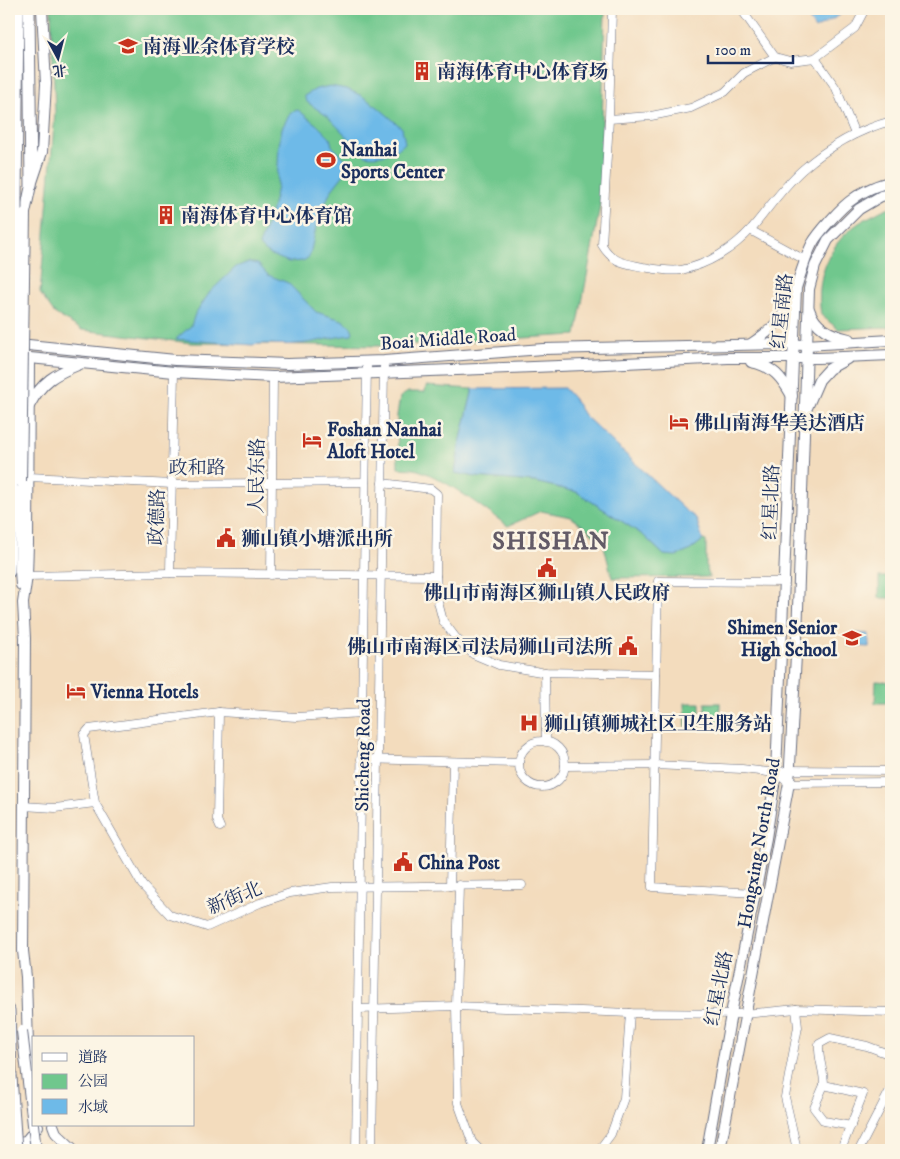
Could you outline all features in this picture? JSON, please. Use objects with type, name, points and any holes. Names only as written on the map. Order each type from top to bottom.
[{"type":"highway","points":[[9,572],[21,482],[16,316],[18,9]]},
{"type":"highway","points":[[29,9],[31,185]]},
{"type":"highway","points":[[9,1010],[16,1150]]},
{"type":"main road","points":[[32,1116],[19,990],[22,951],[25,646],[20,571],[24,213],[42,152],[46,84],[42,9]]},
{"type":"main road","name":"红星南路","points":[[792,397],[796,288],[813,242],[852,199],[891,182]]},
{"type":"main road","name":"Hongxing North Road","points":[[720,1150],[789,783],[797,628],[809,289],[816,266],[828,240],[859,209],[881,196],[891,194]]},
{"type":"main road","points":[[750,345],[768,333],[782,318],[796,288]]},
{"type":"main road","points":[[808,304],[812,317],[823,330],[859,342]]},
{"type":"main road","name":"Boai Middle Road","points":[[9,343],[175,360],[287,364],[367,362],[543,349],[806,345],[891,340]]},
{"type":"main road","name":"Boai Middle Road","points":[[9,356],[174,372],[273,378],[384,372],[584,366],[728,358],[891,355]]},
{"type":"main road","points":[[804,415],[819,380],[829,369],[850,357]]},
{"type":"main road","points":[[23,603],[27,576],[21,482],[28,408],[30,358]]},
{"type":"main road","points":[[728,358],[760,364],[771,369],[782,379],[792,397]]},
{"type":"main road","points":[[28,408],[48,380],[81,364]]},
{"type":"main road","points":[[9,393],[20,396],[28,408]]},
{"type":"main road","name":"红星北路","points":[[785,582],[792,397]]},
{"type":"main road","name":"Hongxing North Road","points":[[776,773],[785,582]]},
{"type":"main road","name":"红星北路","points":[[707,1150],[776,773]]},
{"type":"main road","points":[[22,951],[26,977],[28,1046],[32,1069]]},
{"type":"main road","points":[[33,1126],[36,1150]]},
{"type":"main road","points":[[9,1142],[26,1141],[37,1126]]},
{"type":"main road","points":[[52,1126],[56,1133],[74,1150]]},
{"type":"street","points":[[612,9],[609,119],[602,245],[609,257],[618,261],[658,270],[680,270],[707,262],[731,247],[750,230],[801,171],[828,150],[855,134],[891,121]]},
{"type":"street","points":[[740,9],[775,58]]},
{"type":"street","points":[[609,119],[651,116],[691,108],[725,92],[744,73],[775,58],[790,61],[815,58],[854,28],[865,9]]},
{"type":"street","points":[[815,58],[836,88],[855,134]]},
{"type":"street","points":[[750,230],[805,260]]},
{"type":"street","name":"Shicheng Road","points":[[372,1150],[384,361]]},
{"type":"street","name":"Shicheng Road","points":[[356,1150],[367,362]]},
{"type":"street","name":"政德路","points":[[170,573],[174,372]]},
{"type":"street","name":"人民东路","points":[[271,575],[273,378]]},
{"type":"street","name":"政和路","points":[[21,482],[173,484],[365,482]]},
{"type":"street","points":[[382,483],[431,489],[437,494],[436,576],[438,602],[443,621],[456,638],[473,654],[499,665],[545,672],[656,674]]},
{"type":"street","points":[[27,576],[170,573],[436,576]]},
{"type":"street","points":[[755,893],[652,887],[658,581],[785,582]]},
{"type":"street","points":[[545,672],[546,742]]},
{"type":"street","points":[[220,827],[217,820],[219,712],[296,717],[362,713]]},
{"type":"street","name":"新街北","points":[[219,712],[89,729],[84,735],[95,803],[142,885],[170,915],[207,927],[260,903],[290,893],[332,886],[522,885]]},
{"type":"street","points":[[535,742],[546,742],[551,743],[561,751],[565,766],[563,774],[558,780],[552,785],[542,787],[530,784],[524,778],[519,764],[521,756],[528,746],[535,742]]},
{"type":"street","points":[[361,759],[519,764]]},
{"type":"street","points":[[450,886],[453,762]]},
{"type":"street","points":[[565,766],[654,765],[742,769],[776,773],[790,770],[891,771]]},
{"type":"street","points":[[776,773],[789,783],[891,782]]},
{"type":"street","points":[[23,806],[55,808],[95,803]]},
{"type":"street","points":[[459,886],[456,1006],[458,1103],[472,1142],[480,1150]]},
{"type":"street","points":[[359,1009],[456,1006],[630,1014],[745,1014],[796,1009],[891,1012]]},
{"type":"street","points":[[794,1150],[796,1145],[785,1097],[798,1027],[796,1009]]},
{"type":"street","points":[[599,1150],[611,1134],[624,1098],[630,1014]]},
{"type":"street","points":[[850,1126],[824,1121],[814,1108],[824,1085],[824,1071],[818,1056],[819,1044],[830,1038],[867,1046],[891,1054]]},
{"type":"street","points":[[824,1085],[863,1094],[841,1150]]},
{"type":"street","points":[[858,1150],[891,1088]]},
{"type":"green space","name":"Nanhai Sports Center","points":[[51,9],[605,9],[600,206],[576,335],[382,346],[191,343],[82,330],[54,313],[40,293],[55,113]]},
{"type":"green space","points":[[891,207],[891,327],[838,329],[821,315],[821,283],[829,256],[847,232],[859,223]]},
{"type":"green space","points":[[426,386],[473,389],[455,473],[477,477],[535,482],[577,492],[643,535],[664,555],[676,555],[689,551],[703,540],[706,541],[706,567],[710,577],[612,578],[604,546],[590,531],[571,517],[541,511],[508,526],[441,480],[418,470],[398,468],[397,415],[400,397],[408,392],[425,392]]},
{"type":"green space","points":[[879,577],[891,577],[891,598],[879,598]]},
{"type":"green space","points":[[856,633],[856,646],[848,646],[849,634]]},
{"type":"green space","points":[[876,681],[891,682],[891,703],[875,703]]},
{"type":"green space","points":[[685,703],[700,703],[700,727],[686,727]]},
{"type":"green space","points":[[705,703],[720,703],[720,726],[705,726]]},
{"type":"water","points":[[802,9],[840,9],[840,15],[815,29]]},
{"type":"water","points":[[330,86],[347,89],[362,96],[379,108],[402,128],[405,143],[397,150],[386,154],[365,155],[327,116],[307,102],[304,96],[316,89]]},
{"type":"water","points":[[298,110],[330,138],[332,146],[348,162],[348,169],[331,191],[318,218],[309,257],[303,261],[289,262],[271,255],[259,245],[271,214],[277,187],[282,128],[291,112]]},
{"type":"water","points":[[249,262],[258,264],[268,275],[288,283],[316,312],[342,320],[351,327],[353,332],[351,335],[291,344],[252,345],[176,339],[191,326],[195,314],[210,292],[236,267]]},
{"type":"water","points":[[564,388],[584,415],[685,510],[696,518],[703,540],[689,551],[676,556],[664,555],[643,535],[577,492],[535,482],[477,477],[455,473],[473,389]]},
{"type":"water","points":[[856,633],[869,634],[869,647],[856,646]]},
{"type":"place","name":"南海业余体育学校","points":[[128,46]]},
{"type":"place","name":"南海体育中心体育场","points":[[422,71]]},
{"type":"place","name":"Nanhai Sports Center","points":[[326,160]]},
{"type":"place","name":"南海体育中心体育馆","points":[[166,215]]},
{"type":"place","name":"佛山南海华美达酒店","points":[[679,422]]},
{"type":"place","name":"Foshan Nanhai Aloft Hotel","points":[[312,440]]},
{"type":"place","name":"狮山镇小塘派出所","points":[[226,538]]},
{"type":"place","name":"佛山市南海区狮山镇人民政府","points":[[547,568]]},
{"type":"place","name":"Shimen Senior High School","points":[[852,638]]},
{"type":"place","name":"佛山市南海区司法局狮山司法所","points":[[628,646]]},
{"type":"place","name":"Vienna Hotels","points":[[76,691]]},
{"type":"place","name":"狮山镇狮城社区卫生服务站","points":[[529,723]]},
{"type":"place","name":"China Post","points":[[403,862]]},
{"type":"district","name":"SHISHAN","points":[[551,541]]}]
